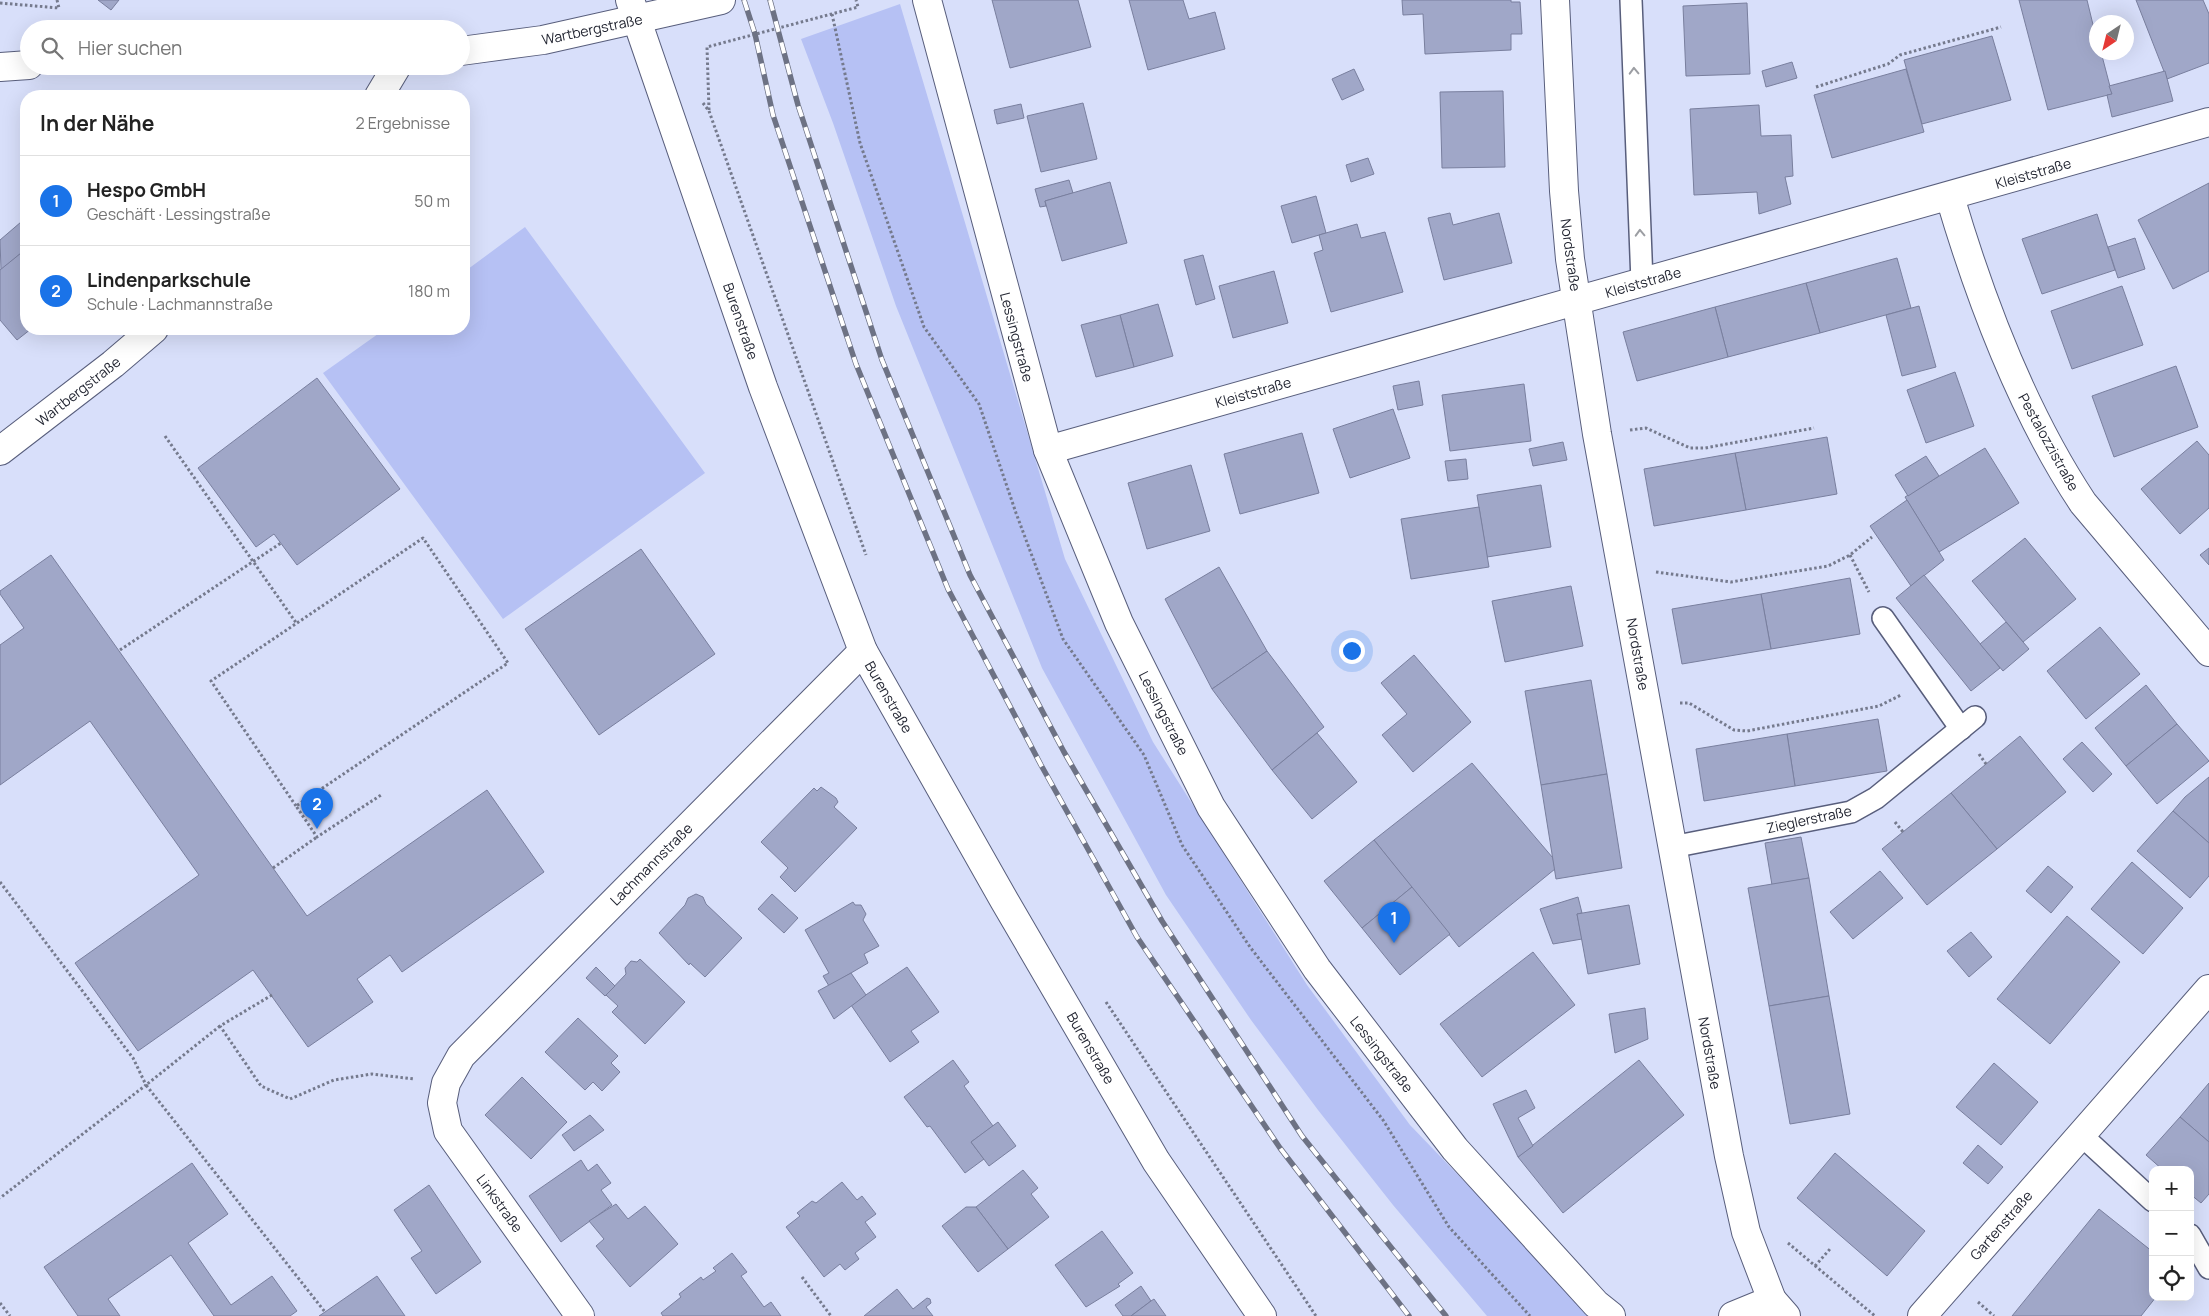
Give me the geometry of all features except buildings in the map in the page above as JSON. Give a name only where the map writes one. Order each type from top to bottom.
[{"type":"street","name":"Wartbergstraße","points":[[470,50],[543,40],[634,10],[721,0]]},
{"type":"street","name":"Lessingstraße","points":[[927,0],[1048,450],[1119,623],[1211,807],[1317,969],[1455,1149],[1596,1304],[1611,1316]]},
{"type":"street","name":"Nordstraße","points":[[1555,0],[1564,191],[1570,259],[1598,434],[1624,568],[1672,847],[1727,1146],[1746,1232],[1779,1308]]},
{"type":"street","name":"Burenstraße","points":[[634,10],[763,387],[863,651],[1004,900],[1156,1161],[1262,1316]]},
{"type":"street","points":[[0,67],[20,66]]},
{"type":"street","points":[[383,90],[392,75]]},
{"type":"street","name":"Kleiststraße","points":[[1048,450],[1950,197],[2209,122]]},
{"type":"street","name":"Pestalozzistraße","points":[[1950,197],[1968,257],[2023,396],[2065,476],[2083,503],[2209,652]]},
{"type":"street","name":"Wartbergstraße","points":[[0,451],[113,364],[147,335]]},
{"type":"street","name":"Lachmannstraße","points":[[446,1083],[461,1056],[863,651]]},
{"type":"street","name":"Gartenstraße","points":[[1922,1316],[2209,989]]},
{"type":"street","name":"Linkstraße","points":[[446,1083],[442,1103],[448,1131],[580,1316]]},
{"type":"street","points":[[1733,1316],[1779,1308]]},
{"type":"lane","points":[[1631,0],[1642,282]]},
{"type":"lane","points":[[1883,618],[1925,678]]},
{"type":"lane","name":"Zieglerstraße","points":[[1672,847],[1851,812],[1876,798],[1968,723],[1925,678]]},
{"type":"lane","points":[[2080,1134],[2149,1197]]},
{"type":"lane","points":[[2194,1242],[2209,1268]]},
{"type":"path","points":[[0,3],[59,8],[57,0]]},
{"type":"path","points":[[856,0],[858,7],[706,47],[709,110],[867,557]]},
{"type":"path","points":[[1816,87],[1888,64],[1900,55],[2001,27]]},
{"type":"path","points":[[697,95],[709,110]]},
{"type":"path","points":[[672,118],[709,110]]},
{"type":"path","points":[[1598,434],[1646,428],[1690,448],[1705,448],[1814,428]]},
{"type":"path","points":[[165,436],[297,624]]},
{"type":"path","points":[[1624,568],[1731,582],[1828,566],[1850,555],[1872,536]]},
{"type":"path","points":[[296,806],[508,664],[423,538],[211,681],[317,838]]},
{"type":"path","points":[[120,650],[281,543]]},
{"type":"path","points":[[1850,555],[1883,618]]},
{"type":"path","points":[[1647,705],[1689,702],[1734,730],[1748,732],[1879,706],[1905,693],[1925,678]]},
{"type":"path","points":[[273,868],[381,795]]},
{"type":"path","points":[[0,882],[133,1058],[146,1085],[325,1312]]},
{"type":"path","points":[[0,1198],[220,1026],[272,995]]},
{"type":"path","points":[[1102,995],[1315,1315]]},
{"type":"path","points":[[220,1026],[261,1086],[290,1099],[334,1080],[372,1074],[446,1083]]},
{"type":"path","points":[[1785,1241],[1876,1316]]},
{"type":"path","points":[[1815,1266],[1830,1248]]},
{"type":"path","points":[[802,1277],[831,1316]]},
{"type":"path","points":[[0,1304],[2,1309],[10,1316]]},
{"type":"shaded area","points":[[900,4],[1065,559],[1153,742],[1307,985],[1410,1125],[1590,1312],[1591,1316],[1487,1316],[1393,1205],[1318,1110],[1251,1020],[1166,895],[1042,668],[896,306],[833,123],[801,39]]},
{"type":"shaded area","points":[[525,227],[705,473],[503,619],[323,373],[377,335],[470,335],[470,268]]},
{"type":"railway","points":[[744,0],[755,34],[773,115],[856,364],[948,589],[1041,765],[1137,937],[1280,1148],[1409,1316]]},
{"type":"railway","points":[[770,0],[798,105],[882,360],[970,575],[1064,752],[1162,921],[1302,1136],[1446,1316]]},
{"type":"place","name":"Lindenparkschule","points":[[317,829]]},
{"type":"place","name":"Hespo GmbH","points":[[1394,943]]}]
